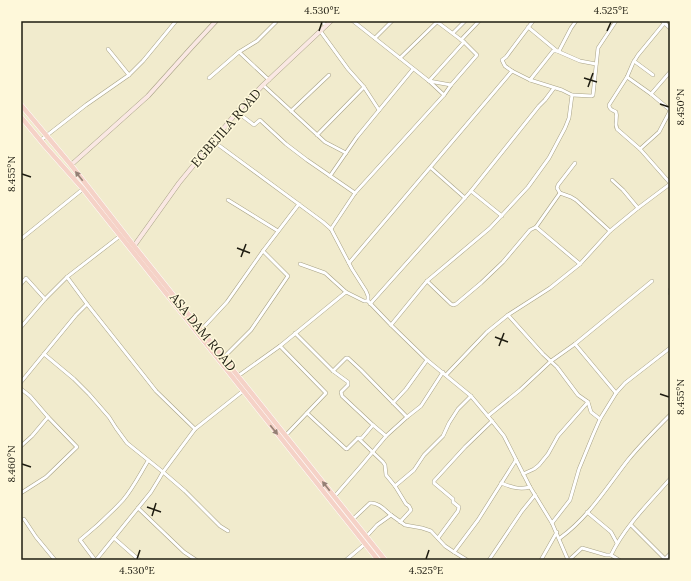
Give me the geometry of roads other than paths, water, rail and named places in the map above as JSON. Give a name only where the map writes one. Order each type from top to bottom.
[{"type":"main road","name":"ASA DAM ROAD","points":[[21,104],[385,560]]},
{"type":"main road","name":"ASA DAM ROAD","points":[[21,117],[83,189],[378,560]]},
{"type":"main road","points":[[262,414],[266,412]]},
{"type":"street","points":[[40,140],[86,104],[128,75],[143,61],[175,21]]},
{"type":"street","points":[[71,165],[148,96],[216,21]]},
{"type":"street","points":[[210,78],[239,52],[257,41],[276,21]]},
{"type":"street","points":[[322,21],[326,26]]},
{"type":"street","name":"EGBEJILA ROAD","points":[[134,246],[179,183],[237,112],[331,21]]},
{"type":"street","points":[[353,21],[429,81],[444,95]]},
{"type":"street","points":[[375,38],[392,21]]},
{"type":"street","points":[[441,25],[444,21]]},
{"type":"street","points":[[453,33],[465,21]]},
{"type":"street","points":[[429,81],[480,21]]},
{"type":"street","points":[[533,21],[506,57],[502,60],[505,66],[530,80],[572,95],[592,96],[598,48],[616,21]]},
{"type":"street","points":[[530,80],[553,51],[557,52],[561,48],[576,21]]},
{"type":"street","points":[[331,229],[355,193],[444,95],[477,55],[453,33],[437,22],[400,58]]},
{"type":"street","points":[[334,497],[372,451],[386,436],[421,406],[444,374],[487,332],[508,315],[550,288],[580,264],[610,231],[670,184],[640,149],[617,128],[615,124],[618,116],[616,112],[610,109],[609,105],[643,48],[664,22],[670,28]]},
{"type":"street","points":[[528,27],[557,52],[580,61],[596,64]]},
{"type":"street","points":[[321,32],[348,69],[364,87],[379,110]]},
{"type":"street","points":[[108,49],[128,75]]},
{"type":"street","points":[[239,52],[269,80]]},
{"type":"street","points":[[634,61],[653,75]]},
{"type":"street","points":[[330,176],[357,137],[413,69]]},
{"type":"street","points":[[349,263],[512,71]]},
{"type":"street","points":[[651,94],[670,72]]},
{"type":"street","points":[[291,111],[329,75]]},
{"type":"street","points":[[627,77],[670,110],[658,132],[640,149]]},
{"type":"street","points":[[429,81],[451,85]]},
{"type":"street","points":[[264,85],[325,142],[346,153]]},
{"type":"street","points":[[317,135],[364,87]]},
{"type":"street","points":[[369,302],[465,198],[554,88]]},
{"type":"street","points":[[391,325],[427,281],[485,232],[502,216],[528,187],[549,158],[567,123],[572,95]]},
{"type":"street","points":[[237,112],[254,125],[260,120],[286,144],[355,193]]},
{"type":"street","points":[[213,141],[331,229],[366,291],[369,302]]},
{"type":"street","points":[[575,163],[557,188],[560,193],[576,200],[610,231]]},
{"type":"street","points":[[431,168],[465,198]]},
{"type":"street","points":[[612,180],[623,190],[638,208]]},
{"type":"street","points":[[21,238],[83,189]]},
{"type":"street","points":[[471,191],[502,216]]},
{"type":"street","points":[[427,281],[450,304],[454,305],[481,284],[503,262],[530,230],[536,227],[560,193]]},
{"type":"street","points":[[228,200],[278,231]]},
{"type":"street","points":[[201,330],[227,302],[299,204]]},
{"type":"street","points":[[536,227],[580,264]]},
{"type":"street","points":[[21,327],[44,299],[67,278],[120,236]]},
{"type":"street","points":[[223,358],[251,330],[288,276],[263,251]]},
{"type":"street","points":[[300,264],[325,273],[346,292],[369,302],[427,360],[471,396],[504,436],[530,487],[557,532],[569,560],[582,548],[611,555],[619,560]]},
{"type":"street","points":[[21,284],[26,278],[44,299]]},
{"type":"street","points":[[67,278],[156,391],[195,429]]},
{"type":"street","points":[[488,416],[520,390],[551,361],[652,281]]},
{"type":"street","points":[[238,376],[280,346],[346,292]]},
{"type":"street","points":[[21,382],[76,315],[87,304]]},
{"type":"street","points":[[508,315],[557,367],[578,395],[588,402],[590,412],[600,420]]},
{"type":"street","points":[[295,333],[333,371],[348,383],[341,392],[342,396],[386,436]]},
{"type":"street","points":[[574,344],[616,393]]},
{"type":"street","points":[[280,346],[326,393],[286,435]]},
{"type":"street","points":[[552,523],[570,500],[579,469],[600,420],[616,393],[625,383],[670,348]]},
{"type":"street","points":[[44,354],[74,379],[89,394],[109,417],[127,443],[185,491],[228,532]]},
{"type":"street","points":[[333,371],[346,358],[348,358],[407,417]]},
{"type":"street","points":[[393,403],[406,389],[427,360]]},
{"type":"street","points":[[21,390],[30,396],[77,447],[46,477],[21,493]]},
{"type":"street","points":[[148,461],[123,500],[96,527],[80,540],[95,560],[151,492],[163,472],[195,429],[243,391]]},
{"type":"street","points":[[395,486],[414,470],[424,455],[443,436],[449,423],[458,410],[471,396]]},
{"type":"street","points":[[523,474],[539,465],[548,454],[558,436],[588,402]]},
{"type":"street","points":[[307,412],[346,449],[358,438],[362,438],[373,425]]},
{"type":"street","points":[[560,538],[566,534],[604,494],[629,460],[670,415]]},
{"type":"street","points":[[21,446],[32,436],[48,417]]},
{"type":"street","points":[[438,538],[458,511],[459,507],[453,502],[453,499],[434,483],[434,481],[465,447],[492,421]]},
{"type":"street","points":[[358,438],[385,465],[386,475],[411,510],[400,522]]},
{"type":"street","points":[[454,552],[478,520],[516,460]]},
{"type":"street","points":[[611,555],[617,543],[670,479]]},
{"type":"street","points":[[502,483],[519,489],[530,487]]},
{"type":"street","points":[[489,560],[522,511],[535,495]]},
{"type":"street","points":[[352,520],[370,503],[376,503],[407,526],[431,531],[454,552],[467,560]]},
{"type":"street","points":[[138,508],[184,552],[196,560]]},
{"type":"street","points":[[587,512],[611,532],[617,543]]},
{"type":"street","points":[[366,537],[381,521],[391,515]]},
{"type":"street","points":[[24,519],[55,560]]},
{"type":"street","points":[[631,525],[664,559],[670,554]]},
{"type":"street","points":[[541,560],[557,532]]},
{"type":"street","points":[[114,538],[139,560]]},
{"type":"street","points":[[346,560],[365,544]]},
{"type":"street","points":[[456,560],[460,556]]}]
